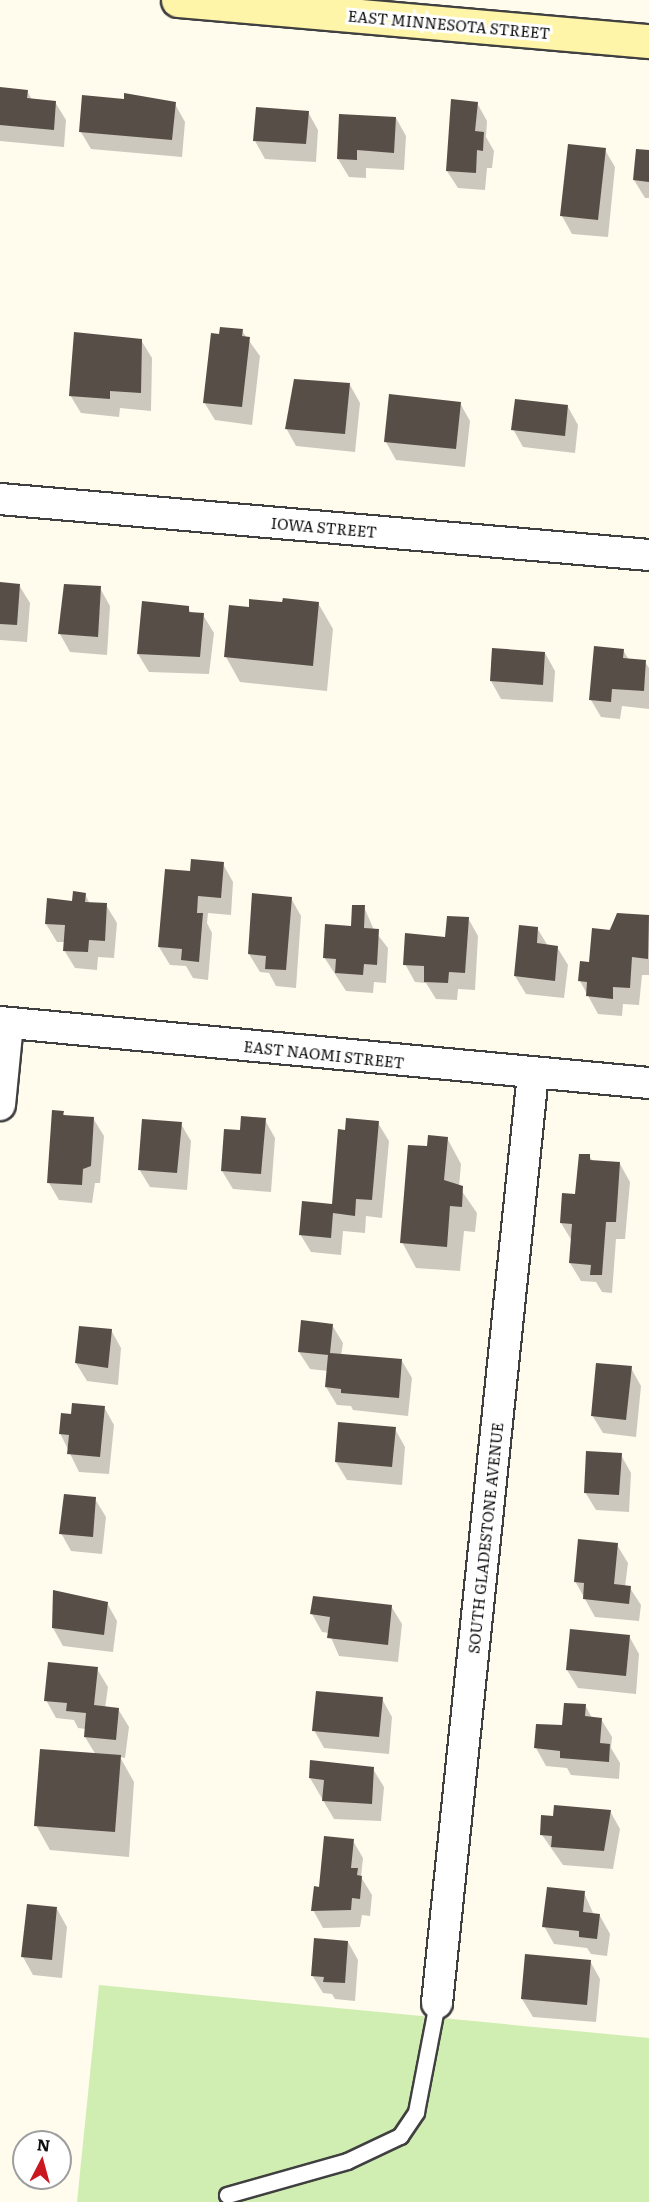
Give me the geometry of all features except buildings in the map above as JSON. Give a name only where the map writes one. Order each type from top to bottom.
[{"type":"street","name":"EAST MINNESOTA STREET","points":[[178,0],[649,41]]},
{"type":"street","name":"IOWA STREET","points":[[0,499],[649,555]]},
{"type":"street","name":"EAST NAOMI STREET","points":[[4,1023],[532,1074],[649,1083]]},
{"type":"street","points":[[0,1105],[4,1023]]},
{"type":"street","name":"SOUTH GLADESTONE AVENUE","points":[[437,2003],[532,1074]]},
{"type":"lane","points":[[227,2195],[347,2161],[400,2136],[416,2112],[437,2003]]},
{"type":"green space","points":[[99,1985],[649,2038],[649,2202],[77,2202]]}]
